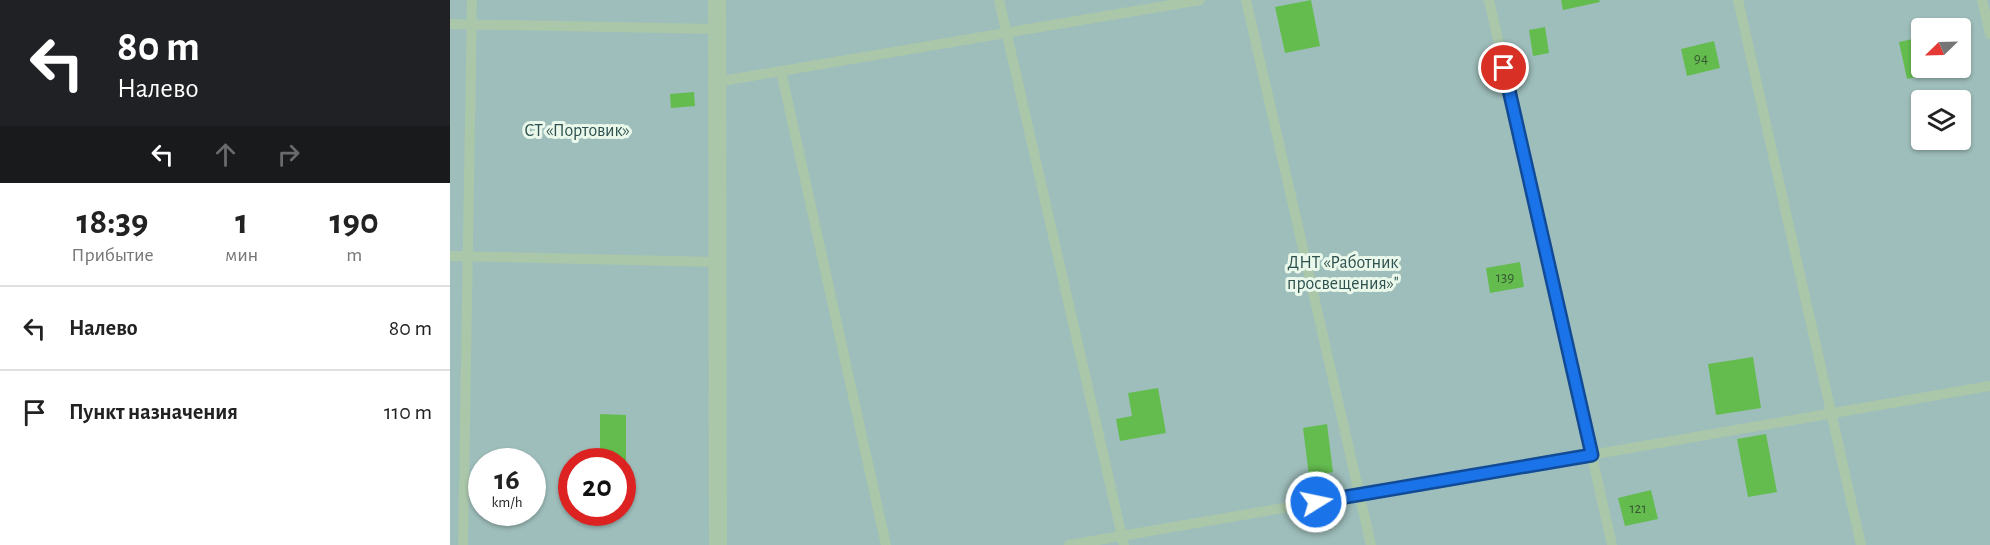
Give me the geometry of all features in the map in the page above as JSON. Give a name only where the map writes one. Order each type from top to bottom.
[{"type":"street","points":[[717,0],[718,545]]},
{"type":"lane","points":[[463,545],[472,0]]},
{"type":"lane","points":[[999,0],[1123,540]]},
{"type":"lane","points":[[716,82],[1200,0]]},
{"type":"lane","points":[[1246,0],[1371,545]]},
{"type":"lane","points":[[1489,0],[1612,545]]},
{"type":"lane","points":[[1738,0],[1861,545]]},
{"type":"lane","points":[[1982,0],[1990,34]]},
{"type":"lane","points":[[450,24],[716,30]]},
{"type":"lane","points":[[781,71],[886,545]]},
{"type":"lane","points":[[450,256],[717,262]]},
{"type":"lane","points":[[1069,545],[1123,540],[1359,495],[1990,386]]},
{"type":"green space","name":"ДНТ «Работник просвещения»\"","points":[[450,0],[1990,0],[1990,545],[450,545]]},
{"type":"building","points":[[1311,0],[1320,46],[1285,53],[1275,7]]},
{"type":"building","points":[[1561,0],[1599,0],[1600,2],[1563,10]]},
{"type":"building","points":[[1545,27],[1549,53],[1533,56],[1529,30]]},
{"type":"building","points":[[1911,39],[1912,78],[1907,79],[1899,42]]},
{"type":"building","points":[[1714,41],[1720,68],[1687,76],[1681,49]]},
{"type":"building","points":[[694,92],[695,106],[671,108],[670,94]]},
{"type":"building","points":[[1520,262],[1524,287],[1490,293],[1486,268]]},
{"type":"building","points":[[1753,357],[1761,408],[1716,415],[1708,364]]},
{"type":"building","points":[[1158,388],[1166,433],[1120,441],[1116,419],[1132,416],[1128,393]]},
{"type":"building","points":[[600,414],[626,415],[626,448],[600,448]]},
{"type":"building","points":[[1327,424],[1333,472],[1309,476],[1303,428]]},
{"type":"building","points":[[1766,434],[1777,492],[1748,497],[1737,439]]},
{"type":"building","points":[[1651,490],[1658,519],[1625,526],[1618,498]]},
{"type":"route","points":[[1316,502],[1592,455],[1504,68]]},
{"type":"park label","name":"СТ «Портовик»","points":[[577,130]]}]
